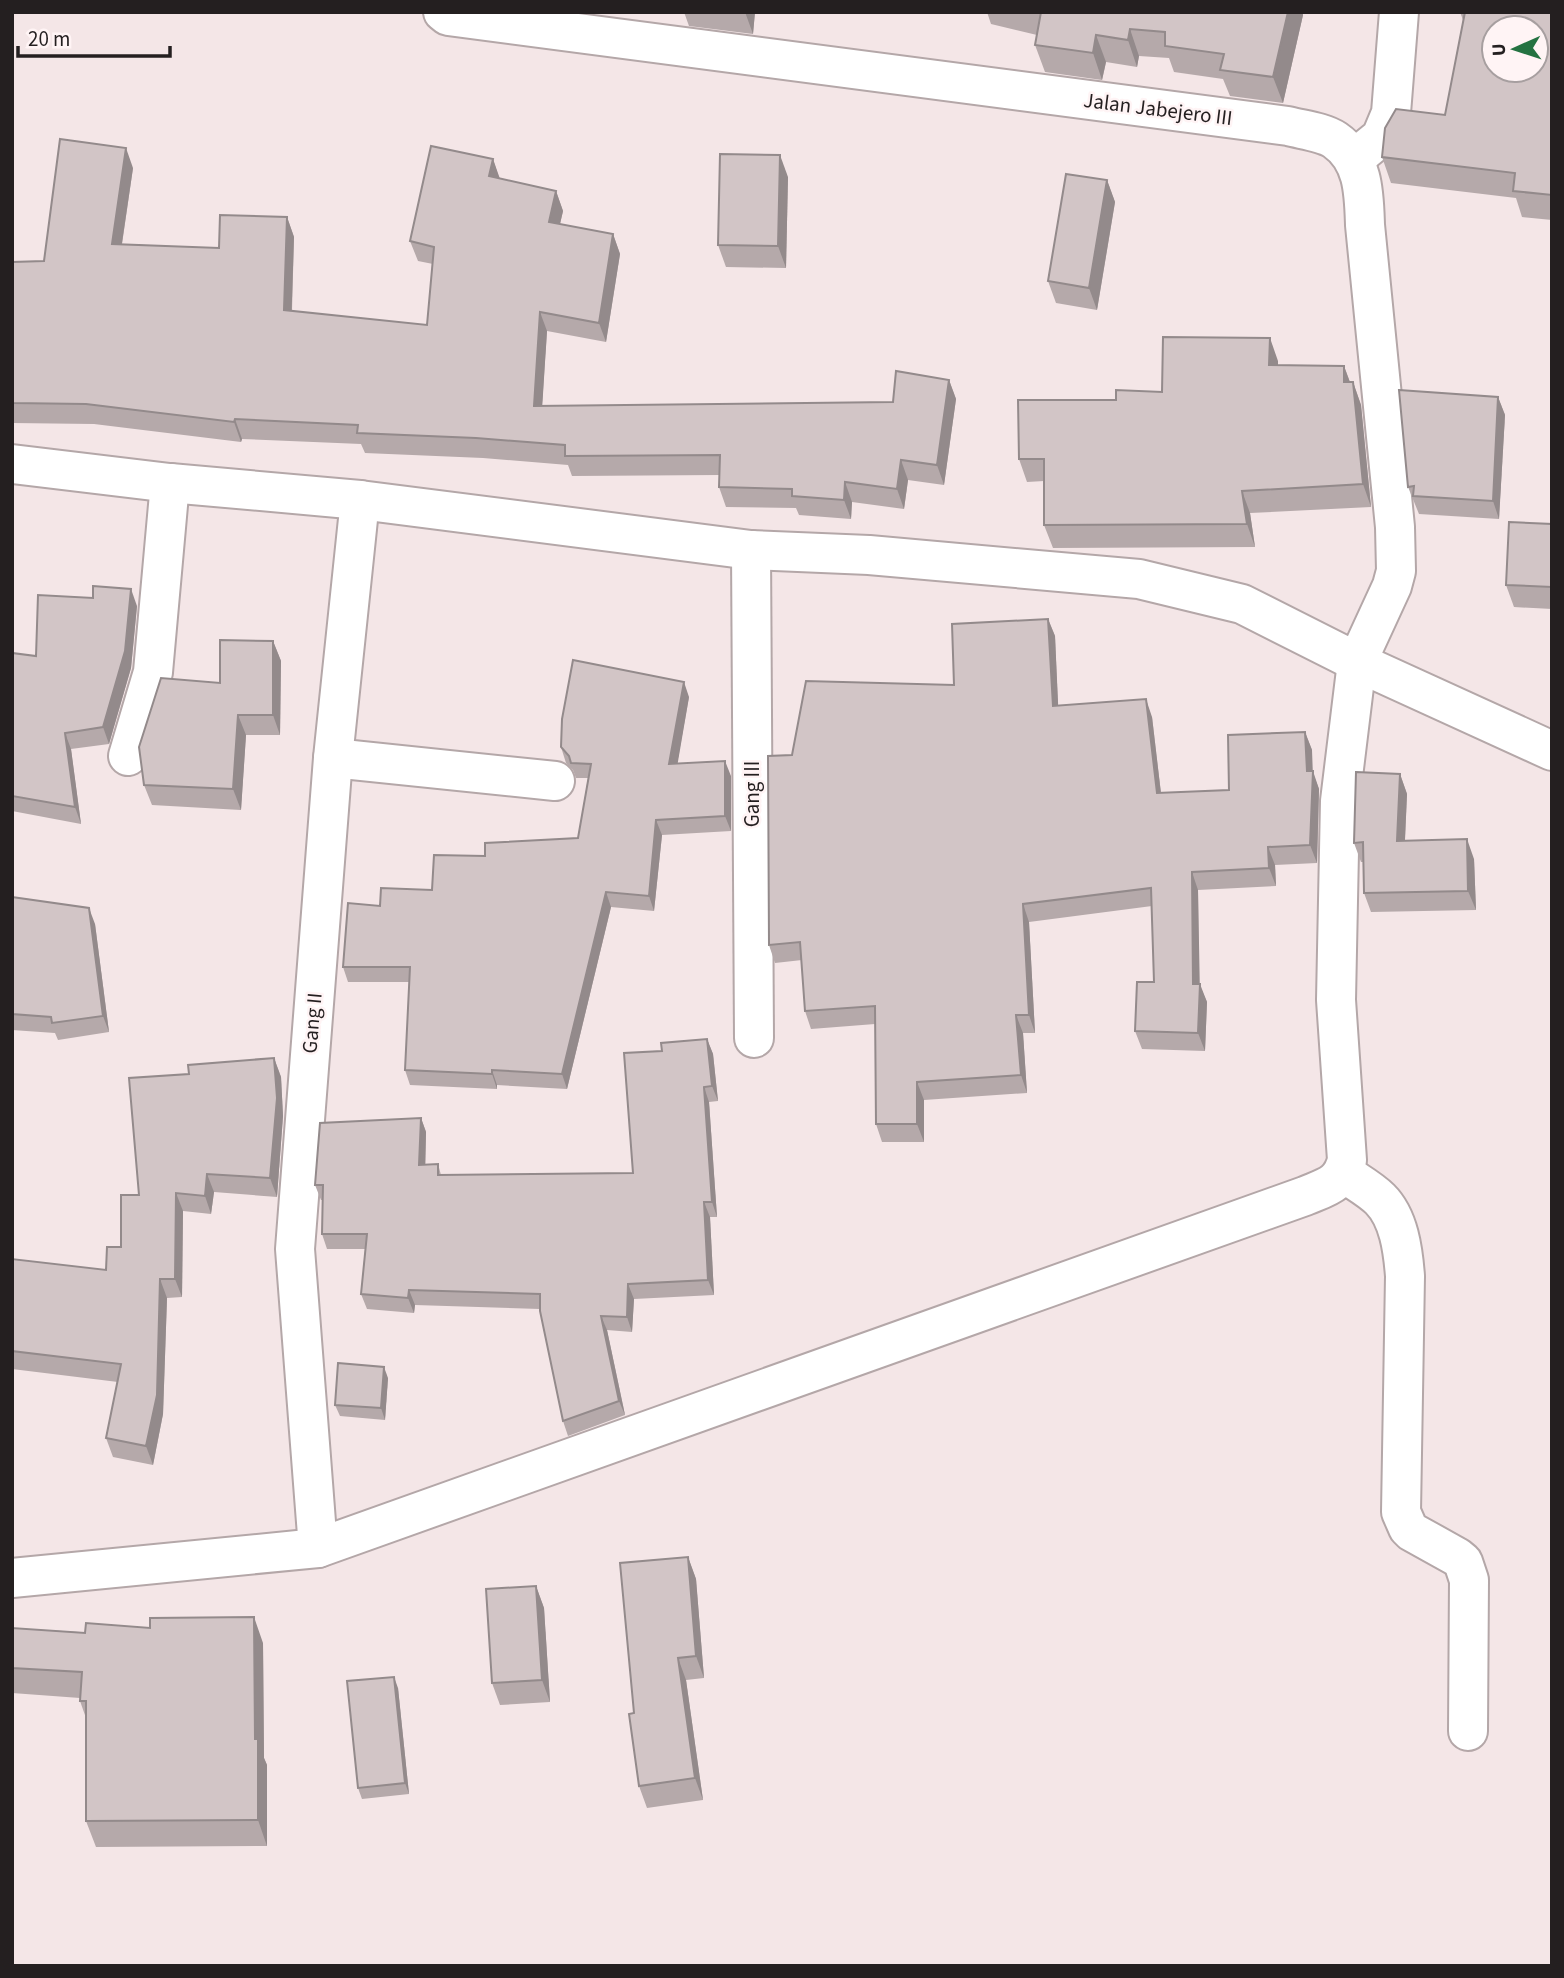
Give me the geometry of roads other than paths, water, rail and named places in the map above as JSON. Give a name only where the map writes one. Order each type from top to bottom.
[{"type":"street","name":"Jalan Jabejero III","points":[[443,12],[448,16],[1288,126],[1335,140],[1354,159]]},
{"type":"street","points":[[12,1578],[318,1548],[1305,1196],[1338,1181],[1344,1173],[1347,1160],[1336,1000],[1339,814],[1357,662],[1389,597],[1396,571],[1395,527],[1365,225],[1364,187],[1354,159],[1381,137],[1391,113],[1399,12]]},
{"type":"street","points":[[12,464],[170,483],[360,500],[751,550],[869,555],[1139,579],[1242,604],[1357,662],[1552,751]]},
{"type":"street","points":[[128,756],[153,672],[170,483]]},
{"type":"street","name":"Gang II","points":[[318,1548],[295,1249],[333,758],[360,500]]},
{"type":"street","name":"Gang III","points":[[751,550],[754,1038]]},
{"type":"street","points":[[333,758],[555,781]]},
{"type":"street","points":[[1344,1173],[1380,1199],[1392,1217],[1402,1251],[1405,1276],[1401,1512],[1412,1532],[1463,1562],[1469,1580],[1468,1731]]}]
